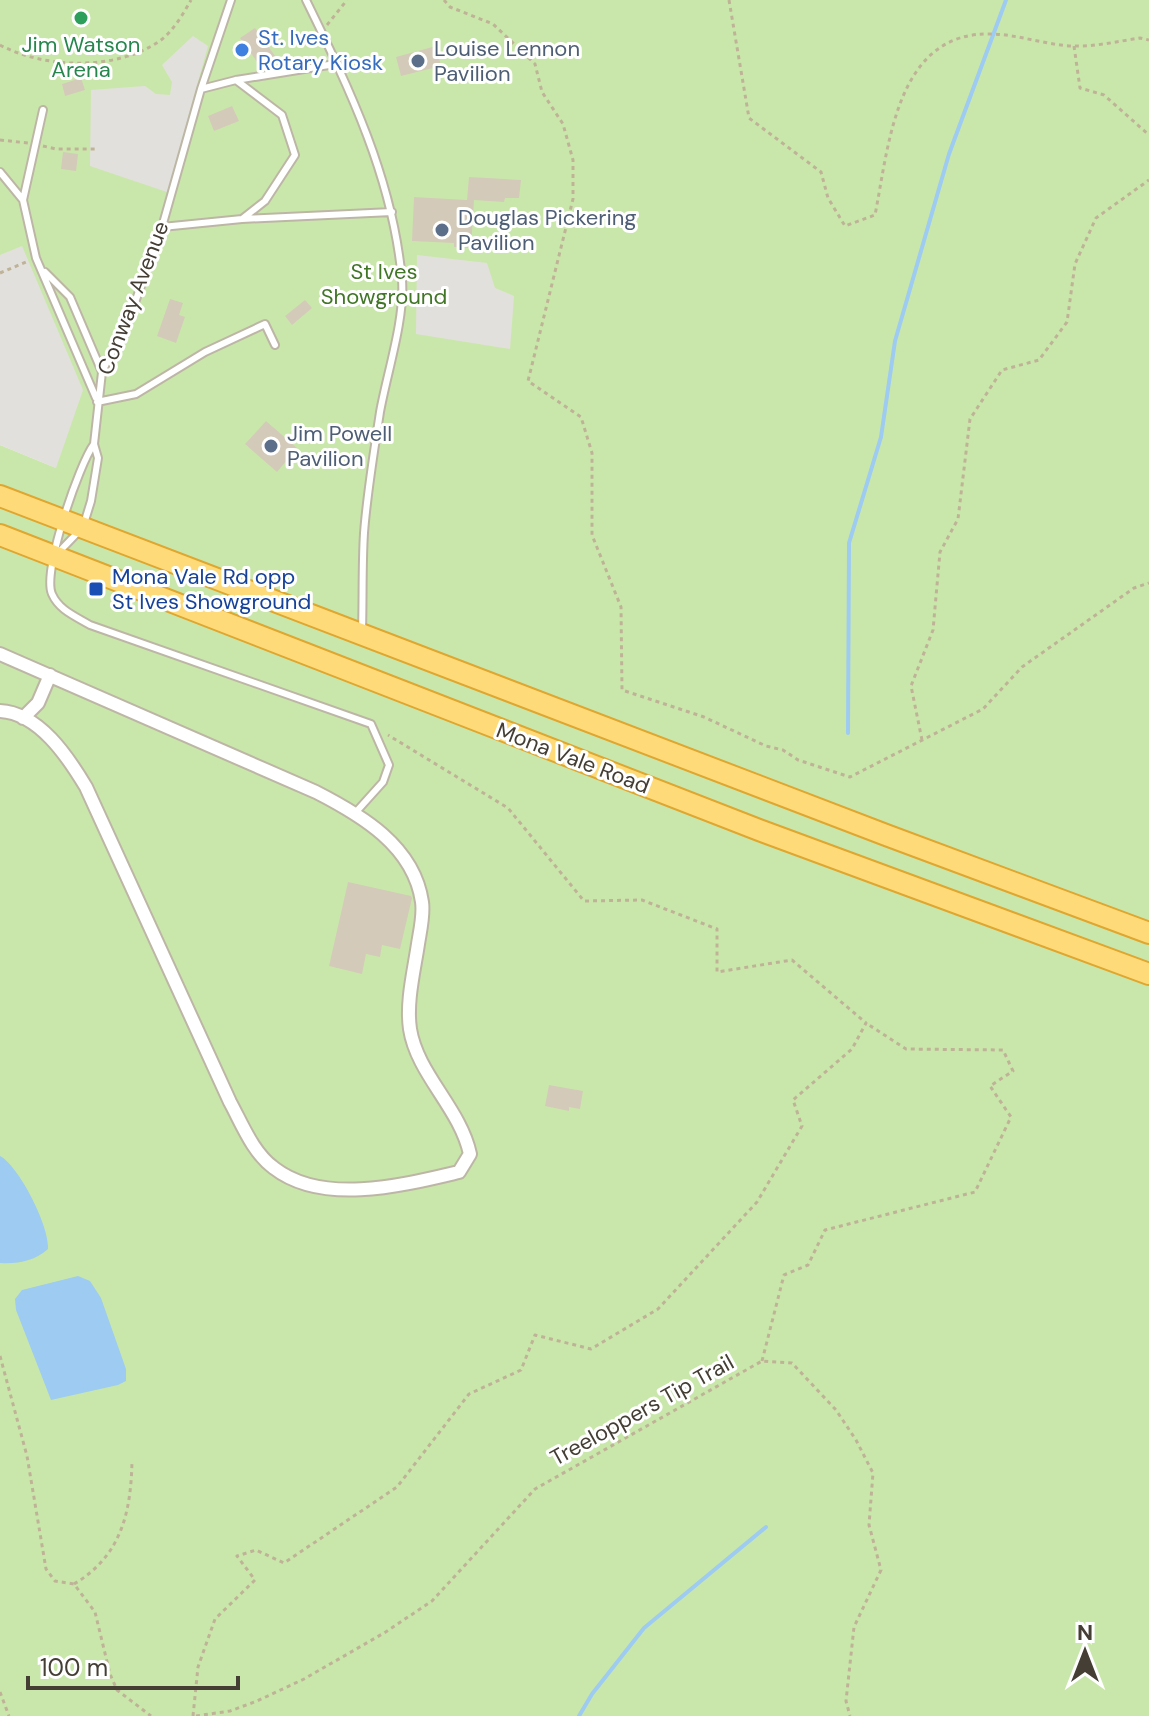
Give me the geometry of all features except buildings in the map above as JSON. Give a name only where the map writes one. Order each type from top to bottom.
[{"type":"highway","name":"Mona Vale Road","points":[[0,496],[1149,933]]},
{"type":"highway","name":"Mona Vale Road","points":[[0,535],[759,830],[1149,974]]},
{"type":"street","points":[[0,654],[316,792],[356,812],[374,825],[395,848],[416,883],[422,903],[411,991],[410,1029],[421,1061],[466,1134],[470,1154],[459,1172],[409,1184],[359,1189],[312,1187],[273,1168],[250,1140],[86,787],[68,756],[23,718],[0,711]]},
{"type":"street","points":[[23,718],[38,703],[50,675]]},
{"type":"lane","name":"Conway Avenue","points":[[97,402],[102,372],[133,308],[162,227],[201,89],[231,0]]},
{"type":"lane","points":[[306,0],[370,139],[392,212],[402,280],[402,300],[381,410],[364,532],[362,635]]},
{"type":"lane","points":[[201,89],[236,80],[335,64]]},
{"type":"lane","points":[[236,80],[282,115],[295,155],[265,201],[242,219]]},
{"type":"lane","points":[[23,200],[43,110]]},
{"type":"lane","name":"Conway Avenue","points":[[0,172],[23,200],[36,258],[97,402]]},
{"type":"lane","points":[[162,227],[242,219],[392,212]]},
{"type":"lane","points":[[42,269],[70,297],[102,372]]},
{"type":"lane","points":[[55,556],[83,527],[91,501],[98,458],[94,444],[97,402],[136,394],[205,352],[265,324],[275,345]]},
{"type":"lane","points":[[94,444],[85,456],[63,519],[49,578],[50,592],[61,608],[90,625],[371,724],[389,765],[383,782],[356,812]]},
{"type":"path","points":[[0,45],[39,59],[100,63],[161,40],[177,23],[191,0]]},
{"type":"path","points":[[322,33],[347,0]]},
{"type":"path","points":[[444,0],[450,7],[493,24],[535,64],[542,92],[563,124],[573,160],[573,199],[528,381],[581,417],[592,453],[592,535],[621,607],[622,690],[704,717],[766,746],[783,750],[798,760],[850,777],[983,709],[1022,667],[1134,588],[1149,583]]},
{"type":"path","points":[[729,0],[749,118],[821,172],[828,198],[845,226],[875,215],[891,126],[909,82],[936,50],[953,38],[992,34],[1074,46],[1140,38],[1149,40]]},
{"type":"path","points":[[1074,46],[1080,88],[1104,95],[1149,135]]},
{"type":"path","points":[[0,140],[56,149],[96,149]]},
{"type":"path","points":[[922,740],[911,686],[933,630],[940,552],[958,519],[970,419],[1002,370],[1039,360],[1067,322],[1075,264],[1096,218],[1149,180]]},
{"type":"path","points":[[0,273],[36,258]]},
{"type":"path","points":[[371,724],[508,808],[584,901],[642,900],[717,929],[717,972],[792,960],[866,1023],[906,1049],[1003,1050],[1013,1071],[990,1086],[1011,1117],[975,1192],[825,1230],[808,1265],[784,1275],[762,1361]]},
{"type":"path","points":[[195,1716],[198,1667],[215,1619],[255,1580],[237,1556],[256,1550],[284,1563],[397,1487],[469,1394],[521,1370],[535,1335],[591,1349],[658,1309],[757,1202],[802,1126],[793,1100],[852,1049],[866,1023]]},
{"type":"path","points":[[0,1356],[27,1456],[46,1569],[55,1581],[74,1584],[95,1572],[113,1549],[125,1518],[132,1461]]},
{"type":"path","name":"Treeloppers Tip Trail","points":[[195,1716],[230,1711],[257,1701],[304,1679],[384,1633],[432,1601],[535,1489],[762,1361],[792,1363],[836,1410],[873,1473],[869,1525],[881,1570],[854,1627],[846,1701],[850,1716]]},
{"type":"path","points":[[74,1584],[95,1612],[117,1690],[151,1716]]},
{"type":"path","points":[[0,1692],[9,1716]]},
{"type":"green space","name":"St Ives Showground","points":[[0,0],[1149,0],[1149,1716],[0,1716],[0,445],[56,468],[0,439]]},
{"type":"shaded area","points":[[193,36],[208,46],[167,192],[90,166],[91,90],[145,86],[156,94],[170,95],[172,82],[162,65]]},
{"type":"shaded area","points":[[22,246],[83,390],[56,468],[0,445],[0,255]]},
{"type":"shaded area","points":[[417,255],[487,263],[495,288],[514,296],[510,349],[416,334]]},
{"type":"water","points":[[0,1156],[24,1184],[39,1213],[47,1239],[48,1249],[26,1261],[0,1263]]},
{"type":"water","points":[[78,1276],[90,1281],[101,1298],[126,1369],[126,1381],[51,1400],[16,1310],[15,1299],[22,1290]]},
{"type":"waterway","points":[[848,733],[849,543],[881,437],[895,341],[949,154],[1006,0]]},
{"type":"waterway","points":[[579,1716],[592,1694],[644,1628],[766,1527]]},
{"type":"place","name":"Jim Watson Arena","points":[[81,18]]},
{"type":"place","name":"St. Ives Rotary Kiosk","points":[[242,50]]},
{"type":"place","name":"Louise Lennon Pavilion","points":[[418,61]]},
{"type":"place","name":"Douglas Pickering Pavilion","points":[[442,230]]},
{"type":"place","name":"Jim Powell Pavilion","points":[[271,446]]},
{"type":"place","name":"Mona Vale Rd opp St Ives Showground","points":[[96,589]]}]
